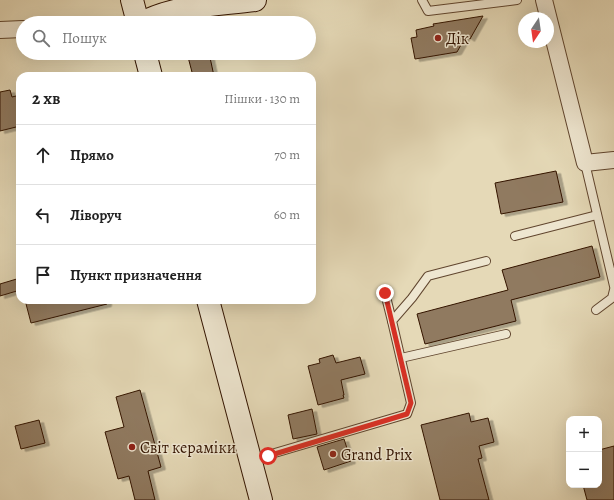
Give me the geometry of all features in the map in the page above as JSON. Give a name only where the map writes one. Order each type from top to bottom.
[{"type":"main road","points":[[132,0],[136,16]]},
{"type":"main road","points":[[157,16],[176,11],[255,0]]},
{"type":"main road","points":[[147,60],[150,72]]},
{"type":"main road","points":[[209,304],[261,500]]},
{"type":"street","points":[[544,0],[585,163],[614,160]]},
{"type":"street","points":[[0,30],[16,29]]},
{"type":"lane","points":[[422,0],[428,10],[517,0]]},
{"type":"lane","points":[[585,163],[614,286]]},
{"type":"lane","points":[[515,236],[597,215]]},
{"type":"lane","points":[[392,321],[412,298],[428,276],[486,261]]},
{"type":"lane","points":[[596,310],[612,298],[614,290]]},
{"type":"lane","points":[[250,460],[407,414],[411,403],[385,293]]},
{"type":"lane","points":[[401,358],[506,334]]},
{"type":"building","name":"Дік","points":[[483,16],[470,39],[466,36],[457,52],[415,59],[411,38],[417,37],[416,30],[434,26],[433,24]]},
{"type":"building","points":[[189,60],[211,60],[213,72],[192,72]]},
{"type":"building","points":[[10,90],[12,97],[16,96],[16,127],[0,131],[0,92]]},
{"type":"building","points":[[556,171],[563,202],[501,214],[495,183]]},
{"type":"building","points":[[592,246],[600,277],[511,300],[516,321],[425,344],[417,314],[508,290],[502,270]]},
{"type":"building","points":[[16,279],[16,291],[0,296],[0,284]]},
{"type":"building","points":[[26,304],[107,304],[31,323]]},
{"type":"building","points":[[333,355],[336,363],[360,357],[365,374],[341,380],[344,398],[318,405],[308,366],[320,363],[319,359]]},
{"type":"building","name":"Світ кераміки","points":[[140,390],[161,467],[148,471],[155,500],[135,500],[129,476],[118,479],[105,432],[124,427],[116,397]]},
{"type":"building","points":[[312,409],[317,434],[293,439],[288,415]]},
{"type":"building","points":[[469,413],[471,422],[488,418],[494,442],[479,446],[482,458],[478,459],[489,500],[440,500],[421,425]]},
{"type":"building","points":[[39,420],[45,443],[21,449],[15,426]]},
{"type":"building","points":[[344,439],[351,461],[324,470],[317,447]]},
{"type":"building","points":[[614,446],[614,500],[587,500],[584,488],[602,488],[602,449]]},
{"type":"place","name":"Дік","points":[[438,38]]},
{"type":"place","name":"Світ кераміки","points":[[132,447]]},
{"type":"place","name":"Grand Prix","points":[[333,454]]},
{"type":"route","points":[[268,456],[407,414],[411,403],[385,293]]}]
